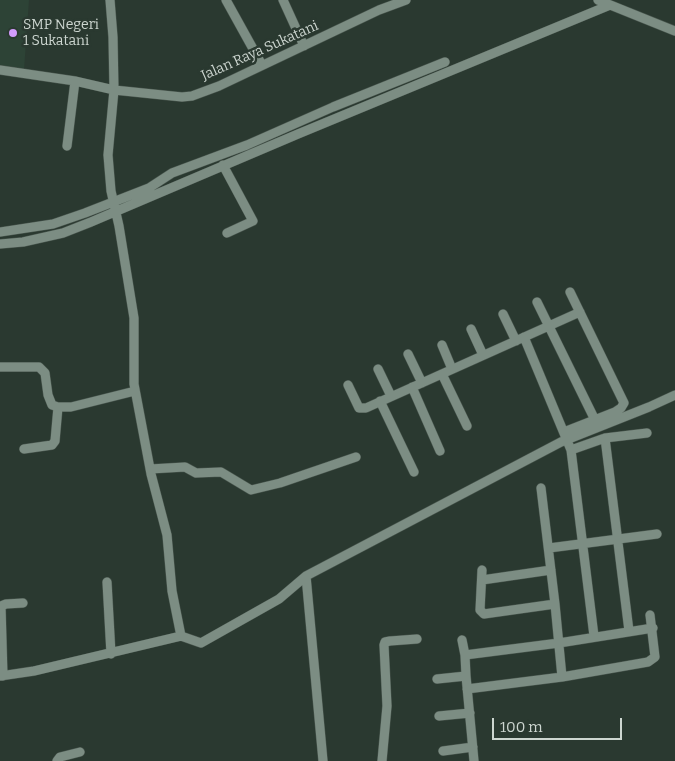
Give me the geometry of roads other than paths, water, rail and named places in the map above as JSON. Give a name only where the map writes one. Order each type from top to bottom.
[{"type":"street","points":[[110,0],[114,90],[108,155],[109,175],[112,201],[134,318],[133,376],[135,391],[161,519],[167,535],[172,591],[181,636]]},
{"type":"street","points":[[226,0],[262,65]]},
{"type":"street","points":[[283,0],[304,46]]},
{"type":"street","name":"Jalan Raya Sukatani","points":[[0,70],[75,81],[114,90],[192,96],[219,86],[406,0]]},
{"type":"street","points":[[598,0],[675,31]]},
{"type":"street","points":[[0,244],[23,242],[63,233],[116,215],[223,165],[610,5]]},
{"type":"street","points":[[0,232],[60,222],[149,188],[172,173],[247,145],[445,62]]},
{"type":"street","points":[[67,146],[75,81]]},
{"type":"street","points":[[273,133],[276,143]]},
{"type":"street","points":[[223,165],[253,221],[228,233]]},
{"type":"street","points":[[38,227],[41,238]]},
{"type":"street","points":[[23,603],[6,604],[0,608],[2,676],[111,654],[181,636],[201,643],[278,600],[306,576],[595,420],[615,412],[624,403],[570,292]]},
{"type":"street","points":[[537,302],[595,420]]},
{"type":"street","points":[[348,385],[360,408],[366,408],[580,312]]},
{"type":"street","points":[[503,314],[520,339],[571,450],[594,636]]},
{"type":"street","points":[[471,329],[484,355]]},
{"type":"street","points":[[442,345],[452,369]]},
{"type":"street","points":[[408,354],[422,383]]},
{"type":"street","points":[[0,367],[39,367],[45,373],[50,400],[58,408],[71,407],[135,391]]},
{"type":"street","points":[[378,369],[390,396]]},
{"type":"street","points":[[442,374],[467,426]]},
{"type":"street","points":[[412,387],[440,451]]},
{"type":"street","points":[[565,436],[649,407],[675,394]]},
{"type":"street","points":[[380,401],[414,472]]},
{"type":"street","points":[[24,449],[52,445],[55,442],[58,408]]},
{"type":"street","points":[[571,450],[606,438],[646,433]]},
{"type":"street","points":[[606,438],[629,631]]},
{"type":"street","points":[[150,469],[185,467],[196,473],[221,472],[251,490],[280,483],[356,456]]},
{"type":"street","points":[[541,488],[552,570],[562,677]]},
{"type":"street","points":[[549,548],[656,534]]},
{"type":"street","points":[[482,570],[480,610],[484,614],[555,604]]},
{"type":"street","points":[[482,580],[552,570]]},
{"type":"street","points":[[306,576],[323,761]]},
{"type":"street","points":[[108,582],[111,654]]},
{"type":"street","points":[[467,689],[562,677],[648,662],[655,657],[653,628],[650,616]]},
{"type":"street","points":[[465,655],[653,628]]},
{"type":"street","points":[[382,761],[387,706],[384,645],[385,642],[390,641],[417,639]]},
{"type":"street","points":[[462,640],[465,655],[474,761]]},
{"type":"street","points":[[437,679],[466,676]]},
{"type":"street","points":[[439,716],[470,713]]},
{"type":"street","points":[[442,751],[473,747]]},
{"type":"street","points":[[57,761],[60,757],[80,752]]},
{"type":"place","name":"SMP Negeri 1 Sukatani","points":[[13,33]]}]
